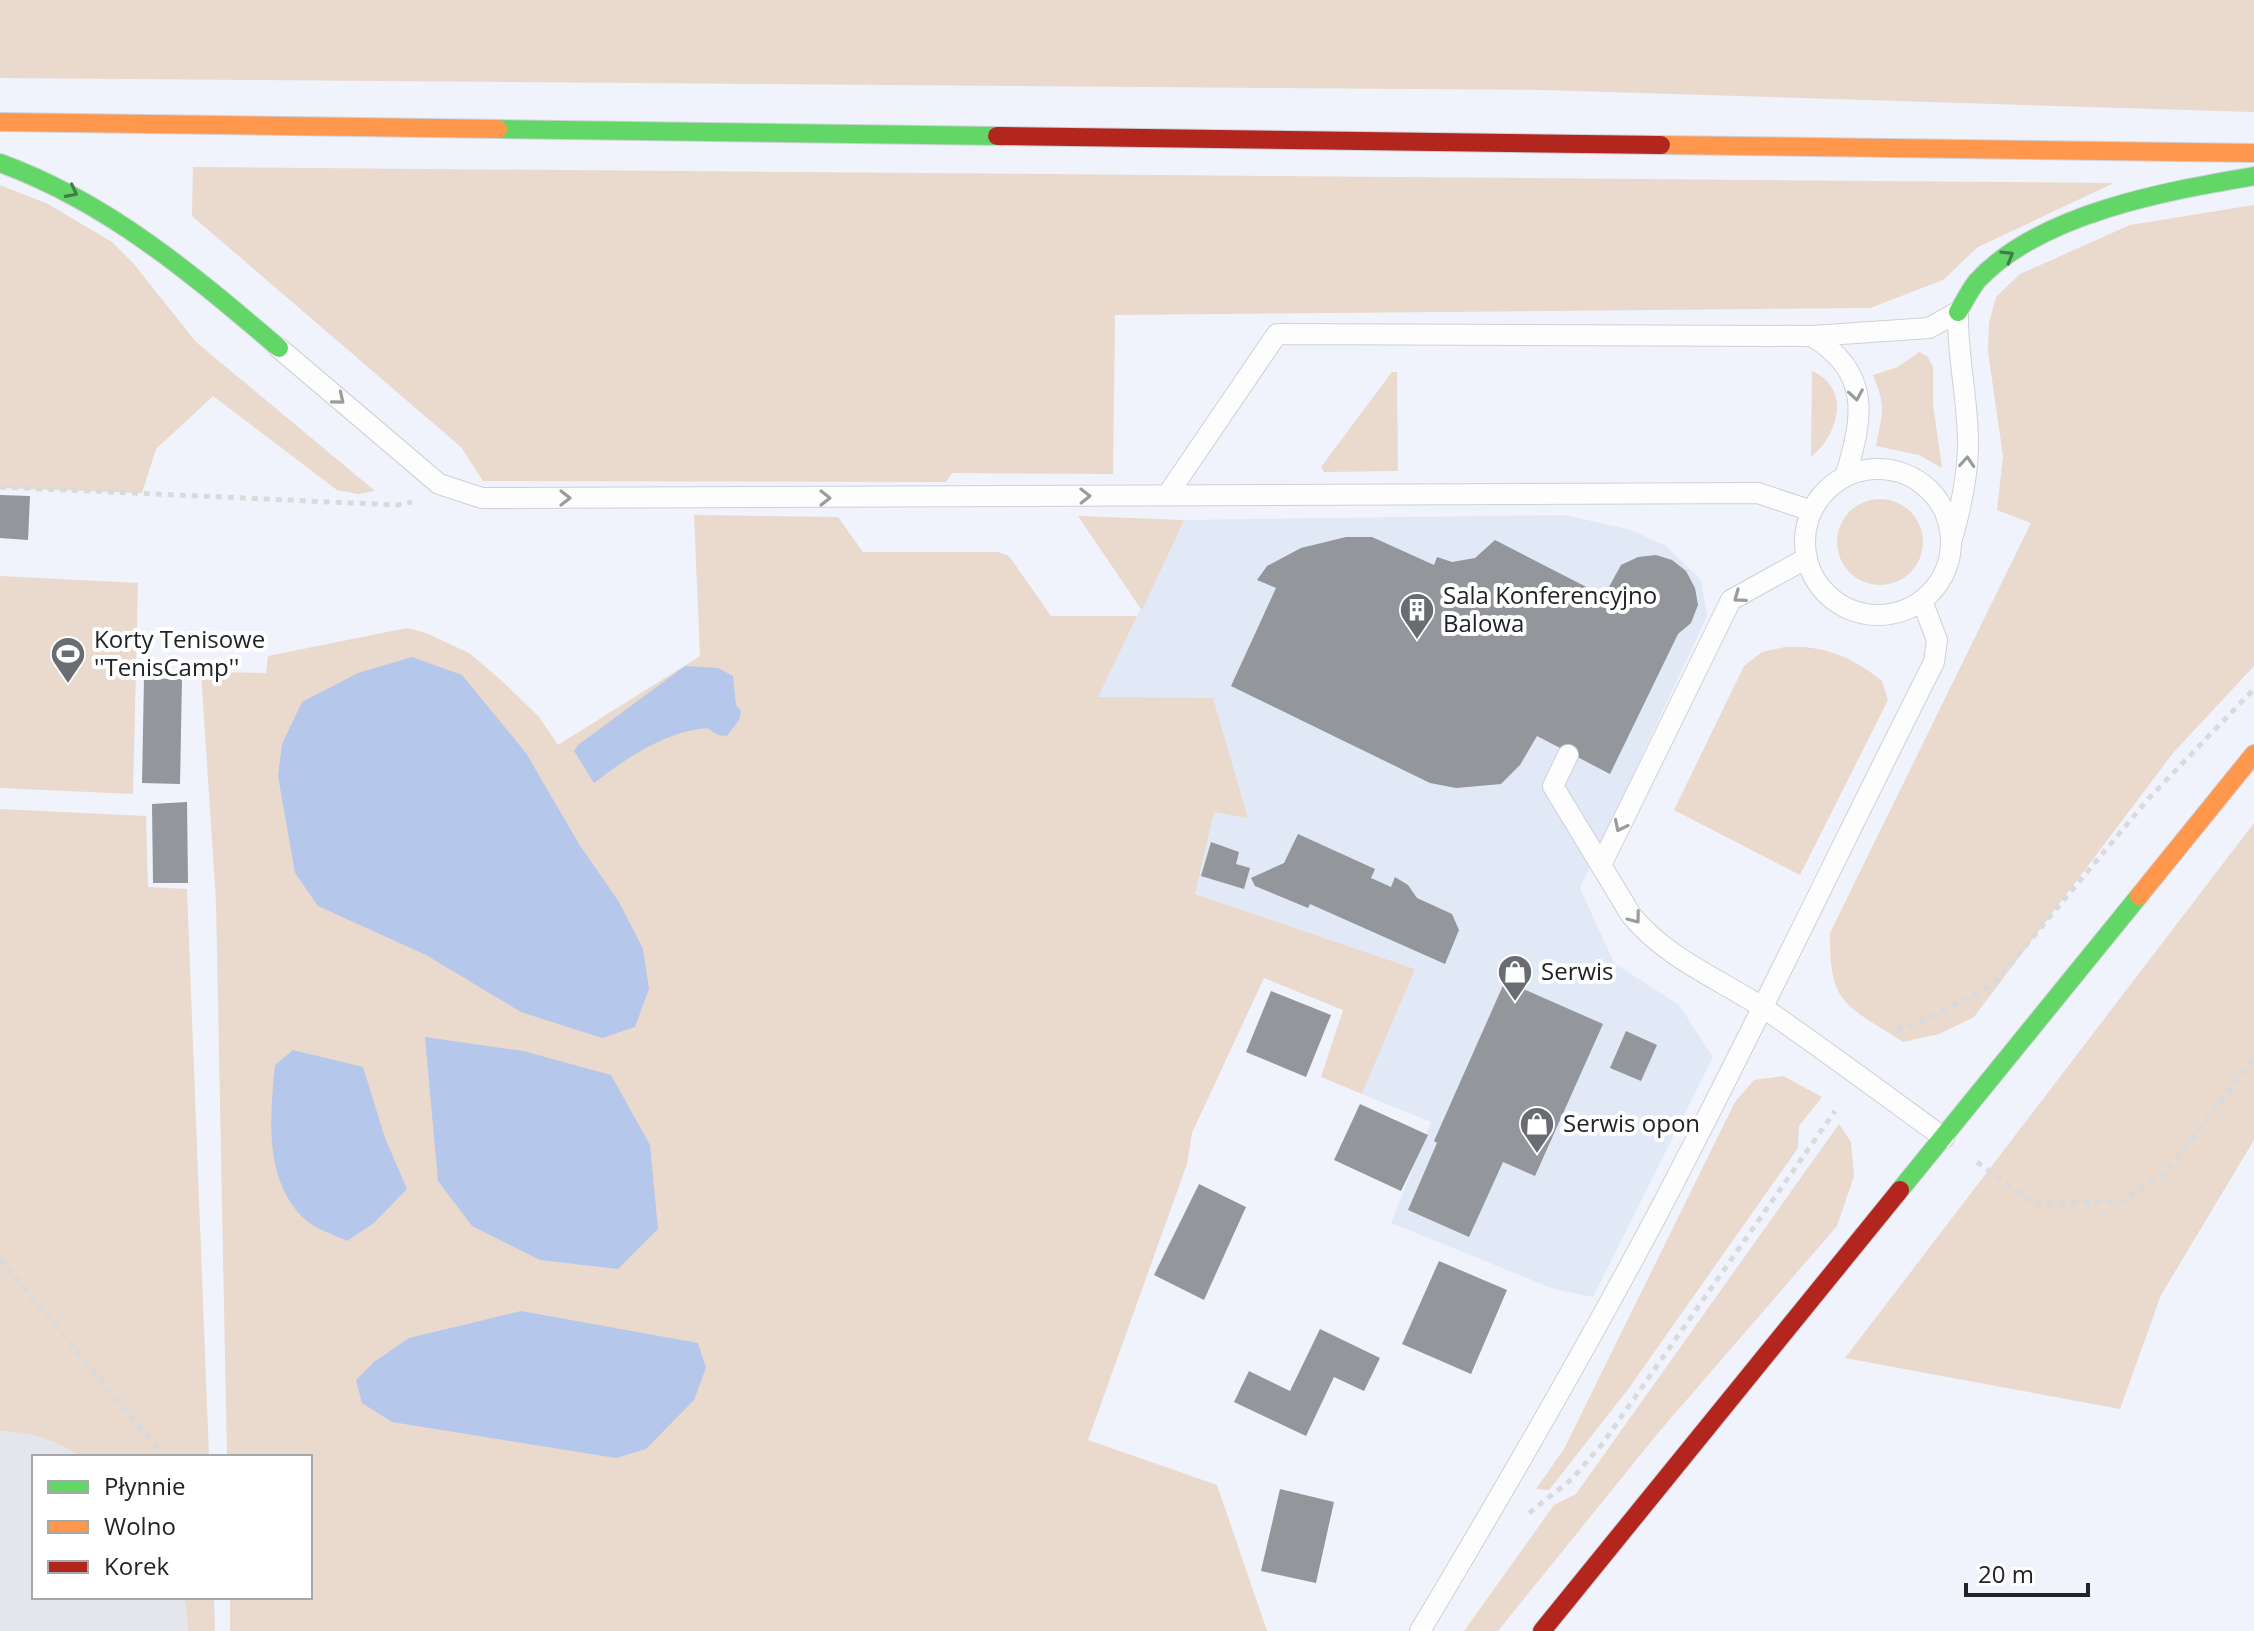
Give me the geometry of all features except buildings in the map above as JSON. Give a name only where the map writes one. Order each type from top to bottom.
[{"type":"main road","points":[[0,122],[2254,153]]},
{"type":"main road","points":[[0,163],[75,192],[150,240],[279,348]]},
{"type":"main road","points":[[1958,312],[1965,292],[1988,268],[2058,229],[2148,197],[2254,176]]},
{"type":"main road","points":[[1542,1631],[2254,754]]},
{"type":"lane","points":[[1168,494],[1277,334],[1812,336],[1929,328],[1958,312]]},
{"type":"lane","points":[[1952,539],[1946,515],[1934,494],[1915,478],[1893,470],[1868,469],[1845,477],[1826,491],[1812,511],[1805,534],[1807,558],[1816,580],[1832,599],[1853,611],[1888,613],[1922,601],[1944,573],[1964,495],[1968,445],[1957,349],[1958,312]]},
{"type":"lane","points":[[1812,336],[1834,350],[1850,367],[1855,385],[1858,422],[1845,477]]},
{"type":"lane","points":[[279,348],[439,484],[482,498],[1758,493],[1812,511]]},
{"type":"lane","points":[[1601,865],[1731,600],[1807,558]]},
{"type":"lane","points":[[1420,1631],[1571,1373],[1762,1007],[1934,662],[1937,640],[1922,601]]},
{"type":"lane","points":[[1568,755],[1553,786],[1631,915],[1661,948],[1762,1007],[1944,1138]]},
{"type":"path","points":[[0,487],[397,505],[423,498],[439,484]]},
{"type":"path","points":[[1897,1029],[1916,1024],[1992,986],[2149,798],[2254,689]]},
{"type":"path","points":[[1944,1138],[2034,1204],[2122,1201],[2165,1173],[2254,1059]]},
{"type":"path","points":[[1523,1517],[1572,1479],[1603,1443],[1835,1111]]},
{"type":"path","points":[[0,1259],[163,1455]]},
{"type":"shaded area","points":[[0,0],[2254,0],[2254,112],[1543,90],[0,78]]},
{"type":"shaded area","points":[[193,167],[2114,183],[1978,247],[1943,280],[1870,308],[1115,315],[1113,474],[952,473],[946,482],[483,481],[461,447],[192,216]]},
{"type":"shaded area","points":[[0,185],[48,204],[112,242],[133,263],[196,342],[375,491],[358,494],[337,490],[213,396],[156,449],[142,493],[0,488]]},
{"type":"shaded area","points":[[2254,205],[2254,666],[2173,753],[1974,1017],[1939,1034],[1903,1042],[1845,1001],[1833,976],[1830,933],[2031,523],[1997,510],[2003,456],[1988,352],[1989,323],[1996,297],[2020,274],[2130,225]]},
{"type":"shaded area","points":[[1919,352],[1927,356],[1933,367],[1933,404],[1942,468],[1919,455],[1876,446],[1882,411],[1873,375],[1898,367]]},
{"type":"shaded area","points":[[1812,371],[1833,389],[1837,412],[1828,437],[1811,457]]},
{"type":"shaded area","points":[[1392,372],[1397,372],[1398,471],[1324,472],[1321,467]]},
{"type":"shaded area","points":[[1880,499],[1904,506],[1916,518],[1923,542],[1916,566],[1904,578],[1880,585],[1856,578],[1844,566],[1837,542],[1844,518],[1856,506]]},
{"type":"shaded area","points":[[694,515],[838,517],[863,552],[998,552],[1009,556],[1051,616],[1137,616],[1098,697],[1213,698],[1248,818],[1214,812],[1195,894],[1415,969],[1362,1094],[1321,1077],[1343,1010],[1264,978],[1192,1133],[1187,1164],[1088,1440],[1217,1485],[1267,1631],[230,1631],[230,1599],[312,1599],[312,1455],[227,1455],[216,902],[201,672],[266,673],[268,656],[407,628],[426,633],[469,653],[539,717],[558,745],[700,656]]},
{"type":"shaded area","points":[[1565,515],[1631,530],[1666,546],[1701,580],[1707,616],[1580,888],[1614,963],[1679,1005],[1713,1057],[1593,1297],[1554,1289],[1391,1223],[1431,1122],[1362,1094],[1415,969],[1195,894],[1214,811],[1247,817],[1097,698],[1184,520]]},
{"type":"shaded area","points":[[1078,516],[1184,520],[1142,610],[1141,609]]},
{"type":"shaded area","name":"Korty Tenisowe ''TenisCamp''","points":[[0,576],[138,583],[133,794],[0,788]]},
{"type":"shaded area","points":[[1785,647],[1825,651],[1860,665],[1882,681],[1888,700],[1800,875],[1674,810],[1744,666],[1762,652]]},
{"type":"shaded area","points":[[0,809],[146,816],[148,887],[187,889],[209,1455],[32,1455],[32,1599],[214,1599],[215,1631],[0,1631]]},
{"type":"shaded area","points":[[2254,823],[2254,1140],[2161,1295],[2120,1409],[1845,1358]]},
{"type":"shaded area","points":[[1783,1076],[1822,1097],[1799,1126],[1798,1148],[1629,1388],[1549,1490],[1536,1489],[1564,1449],[1735,1102],[1754,1080]]},
{"type":"shaded area","points":[[1839,1124],[1851,1142],[1854,1176],[1837,1226],[1658,1433],[1498,1631],[1464,1631],[1554,1505],[1576,1494]]},
{"type":"water","points":[[412,657],[462,675],[526,753],[579,844],[619,902],[643,949],[649,989],[635,1027],[602,1038],[521,1012],[426,955],[318,906],[295,873],[278,776],[282,744],[302,702],[358,673]]},
{"type":"water","points":[[685,666],[718,668],[733,676],[736,705],[741,711],[739,720],[727,736],[718,735],[707,728],[676,735],[633,756],[594,783],[574,751],[578,745]]},
{"type":"water","points":[[425,1037],[523,1051],[611,1075],[650,1145],[658,1229],[618,1269],[540,1260],[472,1226],[438,1181]]},
{"type":"water","points":[[293,1050],[363,1067],[385,1138],[407,1189],[374,1223],[347,1241],[308,1222],[293,1206],[276,1169],[271,1128],[275,1065]]},
{"type":"water","points":[[521,1311],[698,1343],[706,1368],[694,1400],[646,1449],[616,1458],[392,1422],[362,1403],[356,1380],[374,1362],[409,1338]]},
{"type":"runway","points":[[0,1569],[50,1631]]},
{"type":"traffic: fast","points":[[498,129],[997,136]]},
{"type":"traffic: fast","points":[[0,163],[77,198],[148,243],[279,348]]},
{"type":"traffic: fast","points":[[1958,312],[1977,281],[2003,258],[2069,222],[2145,198],[2254,176]]},
{"type":"traffic: fast","points":[[1900,1190],[2139,896]]},
{"type":"traffic: slow","points":[[0,122],[498,129]]},
{"type":"traffic: slow","points":[[1661,145],[2254,153]]},
{"type":"traffic: slow","points":[[2139,896],[2254,754]]},
{"type":"traffic: jam","points":[[997,136],[1661,145]]},
{"type":"traffic: jam","points":[[1542,1631],[1900,1190]]},
{"type":"place","name":"Sala Konferencyjno Balowa","points":[[1417,641]]},
{"type":"place","name":"Korty Tenisowe ''TenisCamp''","points":[[68,685]]},
{"type":"place","name":"Serwis","points":[[1515,1003]]},
{"type":"place","name":"Serwis opon","points":[[1537,1155]]}]
